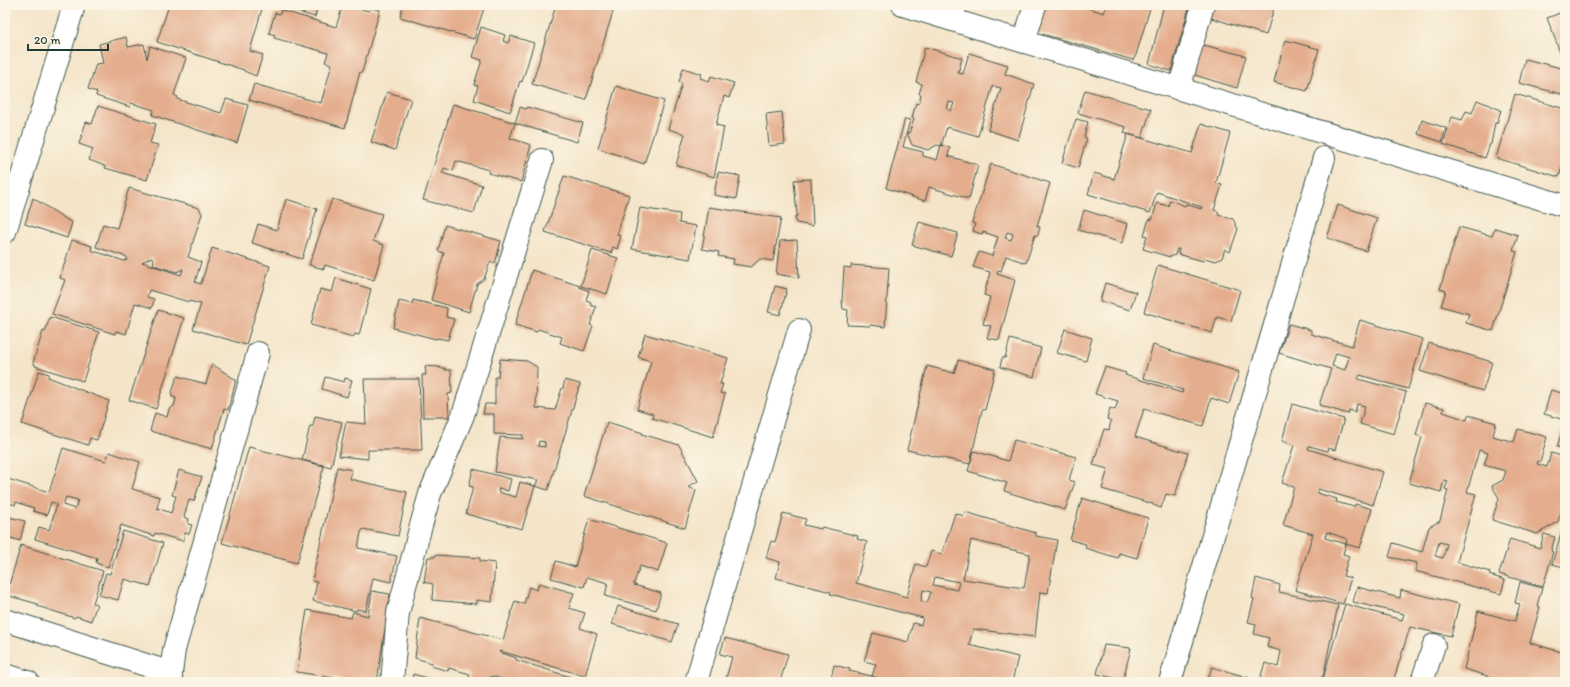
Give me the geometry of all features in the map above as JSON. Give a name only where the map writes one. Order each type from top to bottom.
[{"type":"street","points":[[5,232],[74,5]]},
{"type":"street","points":[[903,5],[953,12],[1024,42],[1565,206]]},
{"type":"street","points":[[1024,42],[1035,5]]},
{"type":"street","points":[[1179,89],[1203,5]]},
{"type":"street","points":[[1170,682],[1324,158]]},
{"type":"street","points":[[392,682],[398,612],[430,494],[463,416],[542,160]]},
{"type":"street","points":[[696,682],[799,330]]},
{"type":"street","points":[[5,620],[171,678],[174,650],[258,353]]},
{"type":"street","points":[[1422,682],[1434,645]]},
{"type":"street","points":[[5,675],[28,682]]},
{"type":"building","points":[[169,5],[263,5],[250,51],[263,55],[256,76],[244,70],[157,42]]},
{"type":"building","points":[[275,5],[318,5],[315,17]]},
{"type":"building","points":[[343,5],[362,5],[361,9],[369,11],[371,8],[380,10],[362,72],[360,72],[345,128],[249,100],[254,84],[321,103],[332,64],[325,62],[328,53],[274,38],[275,35],[269,33],[275,13],[280,14],[281,10],[336,27]]},
{"type":"building","points":[[403,5],[485,5],[474,39],[400,17]]},
{"type":"building","points":[[556,5],[615,5],[586,100],[532,84]]},
{"type":"building","points":[[1036,5],[1078,5],[1104,13],[1107,5],[1151,5],[1136,55],[1133,60],[1028,30]]},
{"type":"building","points":[[1164,5],[1190,5],[1171,71],[1149,64]]},
{"type":"building","points":[[1208,5],[1275,5],[1266,35],[1205,16]]},
{"type":"building","points":[[1565,11],[1565,65],[1547,18]]},
{"type":"building","points":[[481,27],[505,35],[503,41],[508,43],[511,36],[534,43],[522,82],[520,81],[510,112],[474,100],[478,86],[474,85],[482,60],[472,57]]},
{"type":"building","points":[[126,37],[128,47],[144,44],[147,59],[150,46],[186,58],[174,95],[178,97],[177,99],[221,113],[226,99],[248,105],[237,143],[152,115],[154,110],[131,103],[130,107],[96,96],[97,92],[88,89],[96,64],[103,63],[99,44]]},
{"type":"building","points":[[1285,40],[1319,49],[1307,91],[1274,82]]},
{"type":"building","points":[[1196,43],[1246,56],[1237,88],[1188,73]]},
{"type":"building","points":[[925,47],[962,58],[958,73],[963,74],[969,53],[1008,65],[1005,74],[1034,84],[1018,140],[988,130],[1001,88],[993,86],[978,136],[947,127],[941,146],[937,145],[928,150],[912,145],[907,133],[909,133],[914,119],[912,118],[916,103],[919,104],[921,94],[919,94],[922,84],[916,82]],"holes":[[[949,102],[954,103],[951,111],[947,109]]]},
{"type":"building","points":[[1525,59],[1565,69],[1565,95],[1519,83]]},
{"type":"building","points":[[683,68],[702,74],[700,78],[709,81],[711,76],[734,83],[729,98],[724,96],[716,125],[724,127],[714,177],[676,165],[685,134],[668,129],[682,84],[679,82]]},
{"type":"building","points":[[616,86],[664,101],[644,164],[598,148]]},
{"type":"building","points":[[1085,90],[1151,109],[1142,138],[1124,133],[1126,127],[1078,113]]},
{"type":"building","points":[[387,92],[411,99],[395,150],[371,142]]},
{"type":"building","points":[[1515,94],[1565,109],[1565,156],[1559,177],[1496,158]]},
{"type":"building","points":[[1477,100],[1501,110],[1497,123],[1495,123],[1491,144],[1485,158],[1443,144],[1452,117],[1462,120],[1466,111],[1472,113]]},
{"type":"building","points":[[453,104],[515,123],[510,138],[531,145],[521,182],[488,173],[489,170],[456,161],[453,171],[444,168],[442,173],[482,185],[474,213],[423,200]]},
{"type":"building","points":[[98,106],[156,124],[150,143],[158,145],[147,180],[105,168],[105,166],[89,160],[93,149],[79,144],[86,122],[92,124]]},
{"type":"building","points":[[520,107],[526,109],[527,107],[583,123],[577,142],[515,123]]},
{"type":"building","points":[[782,112],[785,144],[769,146],[766,114]]},
{"type":"building","points":[[905,119],[910,120],[903,147],[923,152],[923,156],[937,160],[941,145],[950,148],[948,156],[978,165],[969,199],[929,187],[925,201],[886,188]]},
{"type":"building","points":[[1076,119],[1088,122],[1084,137],[1087,138],[1078,168],[1062,163]]},
{"type":"building","points":[[1422,120],[1446,128],[1442,142],[1418,134]]},
{"type":"building","points":[[1201,124],[1230,133],[1216,183],[1222,185],[1214,210],[1219,212],[1218,215],[1233,219],[1238,229],[1230,252],[1225,249],[1222,258],[1216,261],[1204,258],[1203,261],[1178,254],[1179,249],[1177,249],[1175,255],[1170,257],[1143,249],[1147,236],[1144,235],[1149,219],[1152,220],[1157,203],[1168,206],[1170,200],[1185,206],[1186,204],[1201,209],[1202,207],[1157,192],[1150,213],[1088,194],[1094,173],[1114,179],[1128,134],[1192,153]]},
{"type":"building","points":[[991,164],[1050,183],[1037,226],[1040,227],[1038,235],[1035,235],[1026,263],[1006,256],[1001,271],[998,270],[997,274],[1015,280],[999,340],[987,338],[991,326],[983,324],[990,297],[984,295],[990,272],[973,267],[979,252],[992,256],[998,237],[983,232],[982,234],[973,231],[975,224],[972,223]],"holes":[[[1007,232],[1013,234],[1011,240],[1005,238]]]},
{"type":"building","points":[[718,172],[740,176],[736,199],[714,195]]},
{"type":"building","points":[[564,176],[629,195],[617,235],[621,236],[617,249],[613,247],[611,253],[545,232]]},
{"type":"building","points":[[811,179],[813,226],[796,223],[795,216],[797,216],[794,180]]},
{"type":"building","points":[[129,188],[199,208],[202,214],[188,257],[201,262],[195,282],[201,284],[212,248],[270,266],[246,345],[193,329],[201,304],[149,290],[147,297],[154,299],[152,308],[135,303],[126,334],[116,331],[115,334],[52,314],[65,280],[60,278],[72,240],[92,246],[91,250],[124,261],[127,260],[127,257],[96,247],[103,224],[117,228]],"holes":[[[152,257],[154,260],[153,265],[177,272],[183,269],[181,275],[142,262]]]},
{"type":"building","points":[[33,198],[72,223],[67,238],[25,224]]},
{"type":"building","points":[[286,199],[317,209],[302,259],[252,243],[258,224],[277,230]]},
{"type":"building","points":[[332,199],[382,214],[373,241],[384,245],[374,280],[325,265],[324,269],[309,265]]},
{"type":"building","points":[[1338,205],[1377,218],[1366,251],[1327,238]]},
{"type":"building","points":[[709,207],[781,218],[773,261],[760,259],[751,267],[733,264],[734,259],[718,256],[719,252],[702,249]]},
{"type":"building","points":[[640,208],[680,214],[679,223],[696,226],[690,259],[632,249]]},
{"type":"building","points":[[1084,210],[1128,224],[1122,243],[1078,230]]},
{"type":"building","points":[[919,222],[958,233],[951,256],[912,245]]},
{"type":"building","points":[[445,225],[501,241],[495,264],[490,262],[484,279],[477,284],[469,312],[431,300],[444,253],[438,251]]},
{"type":"building","points":[[1459,227],[1492,236],[1495,228],[1518,235],[1513,251],[1517,252],[1493,331],[1466,323],[1469,314],[1441,306],[1446,291],[1440,289]]},
{"type":"building","points":[[797,240],[799,278],[776,274],[780,241]]},
{"type":"building","points":[[592,250],[618,258],[607,294],[581,286]]},
{"type":"building","points":[[851,265],[889,268],[885,327],[870,325],[847,325],[848,310],[843,309],[842,302],[844,267],[851,268]]},
{"type":"building","points":[[1158,265],[1240,290],[1231,321],[1217,317],[1212,333],[1144,312]]},
{"type":"building","points":[[532,270],[580,286],[579,287],[589,291],[586,300],[591,302],[590,305],[596,307],[590,325],[593,326],[584,351],[560,343],[562,337],[538,329],[537,332],[515,325]]},
{"type":"building","points":[[336,278],[371,289],[359,335],[355,334],[353,337],[311,325],[320,289],[332,292]]},
{"type":"building","points":[[1105,283],[1136,292],[1130,310],[1100,301]]},
{"type":"building","points":[[775,286],[787,289],[780,315],[768,312]]},
{"type":"building","points":[[413,300],[447,308],[446,317],[454,319],[448,340],[436,339],[393,328],[399,301],[412,304]]},
{"type":"building","points":[[158,310],[184,318],[156,409],[129,400]]},
{"type":"building","points":[[50,317],[99,332],[83,381],[35,366],[33,363],[43,331],[45,332]]},
{"type":"building","points":[[1360,320],[1423,339],[1408,389],[1360,375],[1358,379],[1406,392],[1394,434],[1360,424],[1365,406],[1357,404],[1355,412],[1349,410],[1348,414],[1319,405],[1331,369],[1279,353],[1289,324],[1311,330],[1311,334],[1352,346]],"holes":[[[1336,353],[1349,357],[1345,370],[1332,366]]]},
{"type":"building","points":[[1065,329],[1092,338],[1086,361],[1057,353]]},
{"type":"building","points":[[645,334],[728,358],[720,384],[723,384],[720,393],[725,394],[713,437],[652,418],[653,414],[637,409],[651,361],[638,357]]},
{"type":"building","points":[[1010,339],[1041,348],[1034,377],[1000,367],[1002,358],[1005,358]]},
{"type":"building","points":[[1429,343],[1492,362],[1483,391],[1420,371]]},
{"type":"building","points":[[1153,345],[1239,372],[1229,404],[1211,398],[1203,426],[1144,409],[1135,437],[1188,453],[1175,496],[1166,494],[1161,508],[1153,504],[1102,489],[1108,469],[1093,465],[1104,429],[1109,430],[1111,421],[1107,419],[1110,408],[1115,410],[1118,401],[1095,394],[1105,367],[1182,393],[1183,390],[1143,378]]},
{"type":"building","points":[[500,359],[527,361],[537,367],[536,408],[555,410],[565,380],[580,384],[548,490],[535,486],[538,480],[495,472],[500,437],[523,439],[523,435],[494,434],[494,414],[483,414],[485,404],[495,404],[495,377],[498,377]],"holes":[[[539,441],[545,442],[545,447],[538,446]]]},
{"type":"building","points":[[958,360],[995,369],[985,410],[982,410],[970,464],[907,450],[927,366],[954,373]]},
{"type":"building","points":[[212,364],[236,380],[228,410],[224,409],[212,449],[150,431],[155,413],[167,417],[169,409],[174,406],[176,398],[171,396],[177,376],[206,384]]},
{"type":"building","points":[[425,366],[440,367],[439,368],[445,368],[445,370],[451,370],[452,393],[448,394],[449,417],[423,417],[422,375],[426,375]]},
{"type":"building","points":[[39,371],[49,374],[48,377],[109,401],[97,440],[90,438],[88,445],[22,424]]},
{"type":"building","points":[[325,377],[344,382],[345,378],[352,380],[347,397],[322,389]]},
{"type":"building","points":[[364,379],[419,379],[422,450],[368,450],[368,459],[339,456],[346,422],[366,424]]},
{"type":"building","points":[[1551,390],[1565,394],[1565,420],[1544,414]]},
{"type":"building","points":[[1425,403],[1444,408],[1443,412],[1467,420],[1468,415],[1496,423],[1493,436],[1514,442],[1518,429],[1547,437],[1540,462],[1538,461],[1537,464],[1547,467],[1551,453],[1565,457],[1565,498],[1558,522],[1537,534],[1492,520],[1499,498],[1492,486],[1503,480],[1506,471],[1484,465],[1488,453],[1479,450],[1467,492],[1476,494],[1457,562],[1490,572],[1489,575],[1505,580],[1501,594],[1415,571],[1417,563],[1389,557],[1393,543],[1422,552],[1429,527],[1440,521],[1448,490],[1445,489],[1448,481],[1444,480],[1441,492],[1409,483],[1422,437],[1416,435]],"holes":[[[1439,542],[1447,544],[1443,558],[1435,556]]]},
{"type":"building","points":[[1292,404],[1344,419],[1335,450],[1329,448],[1328,451],[1309,446],[1308,449],[1383,472],[1373,505],[1318,489],[1317,493],[1337,499],[1336,502],[1354,507],[1355,504],[1372,509],[1360,548],[1346,544],[1343,554],[1349,556],[1343,576],[1351,578],[1343,604],[1295,590],[1313,534],[1283,525],[1294,487],[1282,483],[1294,445],[1282,441]],"holes":[[[1327,532],[1347,539],[1346,544],[1325,538]]]},
{"type":"building","points":[[315,416],[342,422],[331,467],[302,460],[310,426],[313,426]]},
{"type":"building","points":[[1565,421],[1565,449],[1557,447]]},
{"type":"building","points":[[607,422],[679,445],[698,481],[688,487],[696,490],[685,528],[584,496]]},
{"type":"building","points":[[1014,440],[1076,457],[1069,480],[1075,482],[1065,510],[1004,491],[1007,483],[968,471],[974,451],[1008,461]]},
{"type":"building","points":[[249,447],[324,466],[297,563],[222,543]]},
{"type":"building","points":[[63,448],[106,461],[109,452],[140,462],[132,489],[160,497],[157,508],[171,513],[176,496],[172,495],[179,470],[202,477],[194,501],[189,500],[184,517],[189,519],[188,524],[192,525],[189,534],[185,533],[183,541],[155,533],[154,536],[121,525],[108,567],[96,563],[97,558],[35,539],[39,527],[49,530],[57,504],[51,502],[47,515],[33,511],[34,508],[16,502],[15,505],[5,502],[5,478],[49,492]],"holes":[[[66,497],[78,500],[75,509],[63,505]]]},
{"type":"building","points":[[337,467],[352,470],[350,479],[407,492],[398,536],[363,529],[361,532],[358,548],[397,556],[391,582],[373,578],[366,611],[357,609],[356,611],[313,601],[317,582],[312,581]]},
{"type":"building","points":[[473,469],[511,479],[508,491],[499,488],[498,492],[516,497],[520,482],[535,486],[522,529],[466,514],[473,487],[469,486]]},
{"type":"building","points":[[1082,498],[1148,518],[1137,558],[1119,553],[1118,558],[1085,548],[1086,544],[1070,540]]},
{"type":"building","points":[[965,512],[1036,533],[1036,536],[1057,540],[1048,593],[1040,592],[1035,637],[973,629],[969,645],[1018,657],[1012,682],[830,682],[834,665],[850,669],[849,671],[872,676],[876,664],[864,661],[873,633],[908,642],[913,623],[921,625],[923,618],[830,594],[831,592],[776,578],[780,562],[766,558],[771,541],[775,542],[783,513],[806,519],[804,525],[821,529],[822,527],[858,536],[857,539],[867,542],[856,583],[907,597],[916,564],[926,567],[931,551],[942,554],[955,513],[964,516]],"holes":[[[971,540],[1030,554],[1024,588],[963,579]],[[935,577],[959,582],[957,590],[933,585]],[[923,590],[931,592],[927,603],[921,601]],[[872,676],[878,678],[878,681],[871,680]]]},
{"type":"building","points":[[5,516],[25,521],[20,541],[5,536]]},
{"type":"building","points":[[589,519],[667,543],[658,572],[640,566],[634,583],[634,585],[661,593],[656,610],[605,596],[608,583],[587,577],[584,587],[551,578],[556,561],[575,567]]},
{"type":"building","points":[[1565,519],[1565,567],[1564,567],[1552,564]]},
{"type":"building","points":[[123,531],[163,543],[150,586],[124,579],[118,600],[99,595],[106,573],[110,574]]},
{"type":"building","points":[[1544,534],[1555,537],[1551,551],[1553,552],[1543,587],[1499,574],[1510,539],[1540,548]]},
{"type":"building","points":[[21,545],[103,571],[93,603],[97,604],[91,621],[76,616],[75,618],[37,606],[38,604],[6,595]]},
{"type":"building","points":[[435,555],[480,558],[480,561],[495,563],[492,602],[477,600],[477,604],[432,600],[433,584],[424,582],[428,557],[435,557]]},
{"type":"building","points":[[1256,578],[1280,585],[1279,592],[1338,605],[1323,677],[1321,677],[1320,682],[1259,682],[1265,663],[1278,667],[1281,651],[1267,647],[1269,638],[1254,634],[1256,624],[1248,622],[1254,599],[1252,598]]},
{"type":"building","points":[[1520,582],[1542,588],[1537,606],[1540,607],[1530,643],[1565,653],[1565,682],[1501,682],[1501,680],[1464,669],[1478,611],[1515,621],[1520,604],[1515,603]]},
{"type":"building","points":[[539,583],[574,593],[569,608],[585,613],[580,628],[597,634],[585,676],[500,651],[499,652],[516,658],[516,660],[577,679],[576,682],[505,682],[506,680],[491,676],[490,682],[468,682],[470,674],[449,668],[448,671],[431,666],[432,663],[415,658],[420,618],[503,640],[515,601],[524,604],[529,587],[537,590]]},
{"type":"building","points":[[1357,587],[1400,598],[1401,590],[1459,604],[1451,636],[1410,627],[1393,682],[1322,682],[1345,604],[1402,620],[1404,614],[1353,602]]},
{"type":"building","points":[[372,591],[390,594],[377,682],[341,682],[341,679],[297,672],[307,610],[351,618],[353,612],[368,616]]},
{"type":"building","points":[[618,606],[678,624],[672,642],[612,624]]},
{"type":"building","points":[[725,638],[788,654],[780,682],[769,682],[752,678],[751,682],[725,682],[732,657],[720,654]]},
{"type":"building","points":[[1104,645],[1131,648],[1123,680],[1097,674]]},
{"type":"building","points":[[1212,667],[1250,678],[1249,681],[1252,682],[1207,682]]},
{"type":"building","points":[[413,674],[441,682],[412,682]]}]
